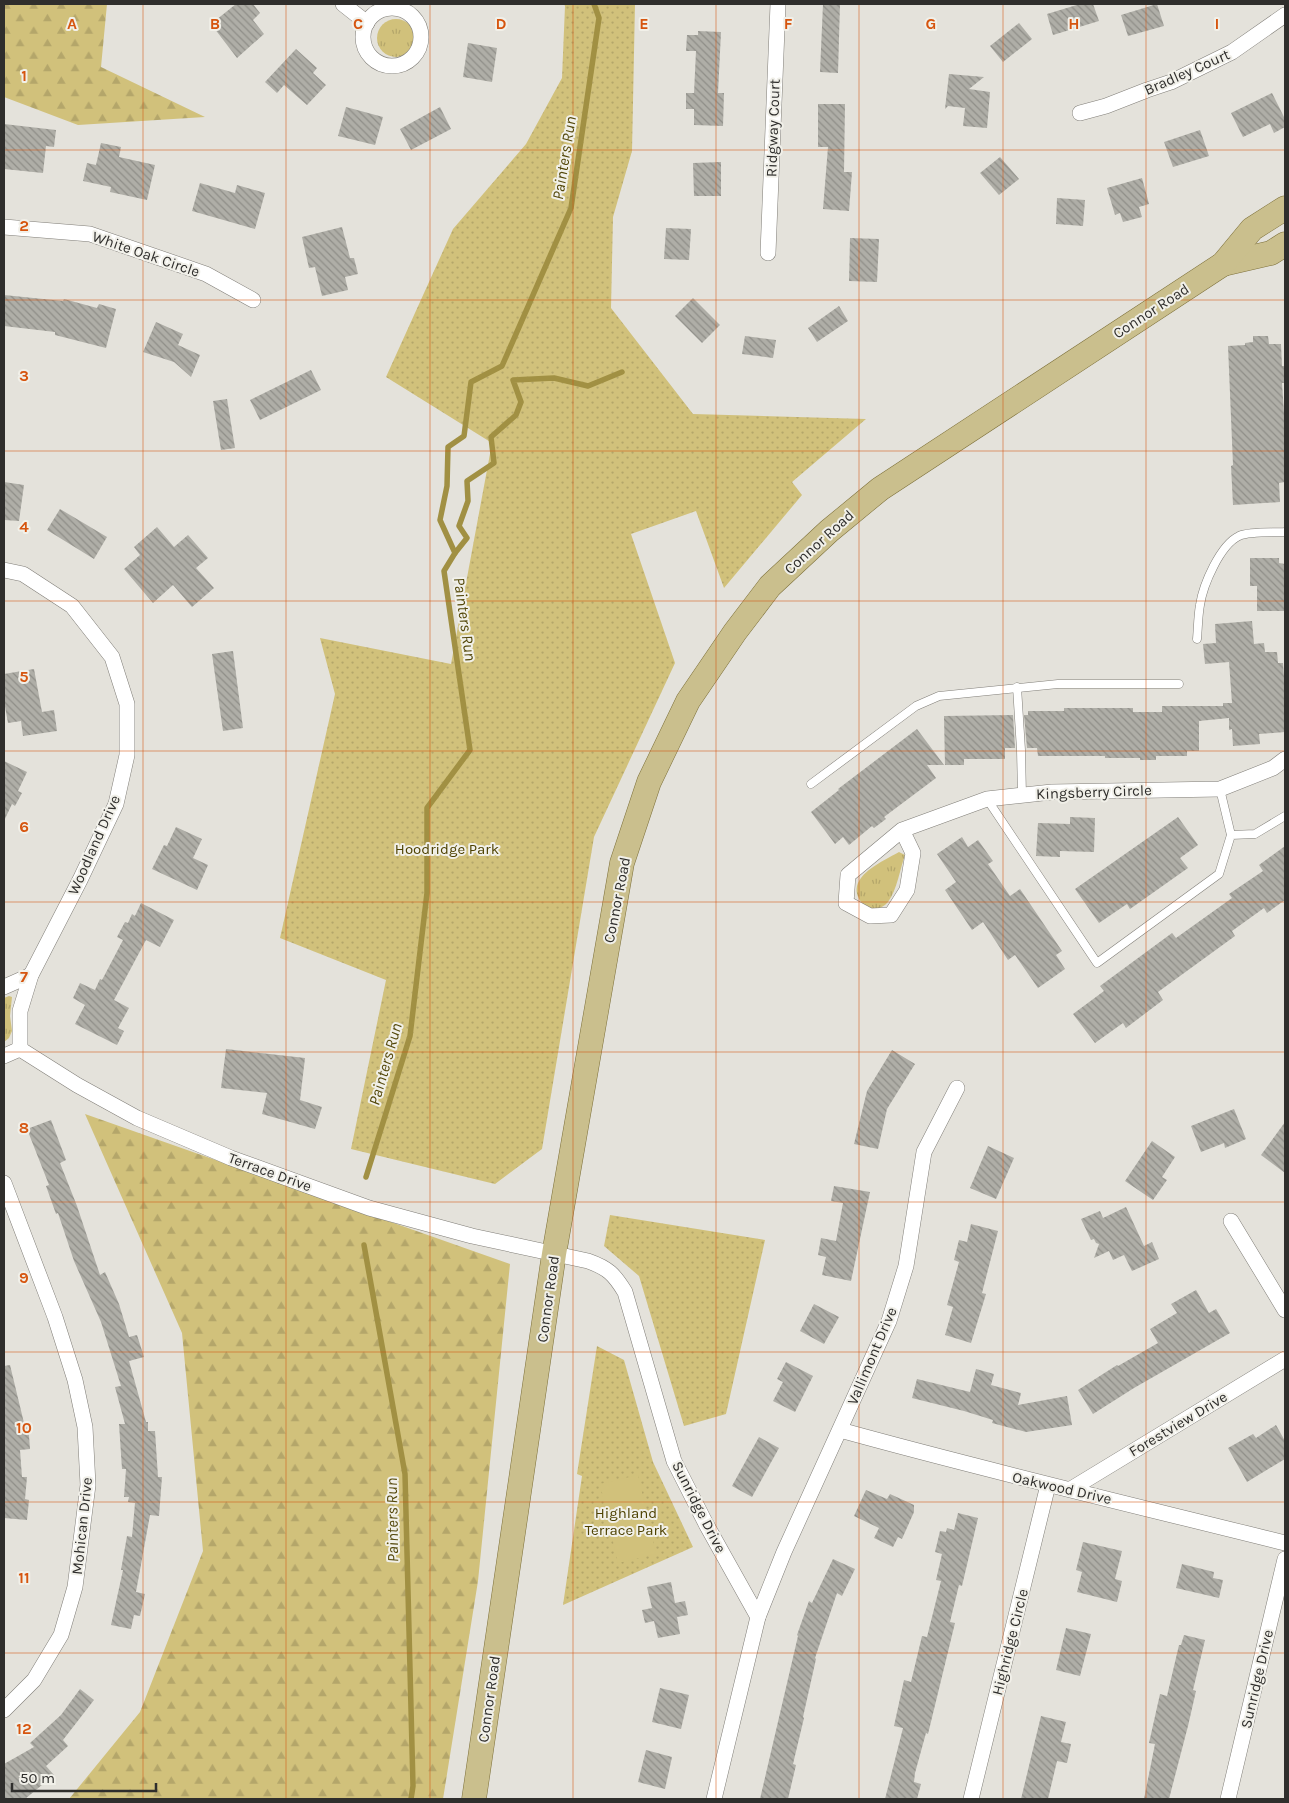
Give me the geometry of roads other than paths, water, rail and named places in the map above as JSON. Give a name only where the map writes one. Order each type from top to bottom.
[{"type":"main road","name":"Connor Road","points":[[474,1799],[554,1254],[622,863],[648,782],[693,693],[734,632],[770,586],[830,531],[880,489],[1223,264],[1252,229],[1285,208]]},
{"type":"main road","name":"Connor Road","points":[[1223,264],[1271,253],[1285,244]]},
{"type":"street","points":[[343,4],[367,23]]},
{"type":"street","name":"Ridgway Court","points":[[768,252],[778,4]]},
{"type":"street","name":"Bradley Court","points":[[1080,113],[1106,106],[1171,82],[1232,52],[1285,15]]},
{"type":"street","name":"White Oak Circle","points":[[4,227],[90,234],[206,274],[253,300]]},
{"type":"street","name":"Woodland Drive","points":[[4,570],[23,574],[72,606],[112,656],[127,704],[127,755],[116,804],[80,880],[31,975],[20,1011],[20,1049]]},
{"type":"street","name":"Kingsberry Circle","points":[[902,830],[912,853],[907,890],[891,915],[870,916],[846,903],[848,876],[902,830],[987,799],[1052,792],[1220,789],[1273,768],[1285,759]]},
{"type":"street","points":[[4,987],[31,975]]},
{"type":"street","points":[[4,1056],[20,1049]]},
{"type":"street","name":"Terrace Drive","points":[[20,1049],[78,1086],[137,1118],[231,1158],[369,1208],[472,1236],[554,1254]]},
{"type":"street","name":"Vallimont Drive","points":[[758,1616],[784,1552],[889,1322],[906,1266],[924,1152],[957,1088]]},
{"type":"street","name":"Mohican Drive","points":[[4,1183],[55,1317],[75,1380],[86,1427],[88,1485],[75,1587],[61,1635],[34,1680],[4,1710]]},
{"type":"street","points":[[1231,1222],[1285,1310]]},
{"type":"street","name":"Sunridge Drive","points":[[554,1254],[588,1261],[602,1266],[616,1276],[625,1292],[674,1461],[706,1524],[758,1616]]},
{"type":"street","name":"Forestview Drive","points":[[1071,1489],[1285,1359]]},
{"type":"street","name":"Oakwood Drive","points":[[840,1430],[1002,1474],[1071,1489],[1285,1543]]},
{"type":"street","name":"Highridge Circle","points":[[972,1799],[1048,1484]]},
{"type":"street","name":"Sunridge Drive","points":[[1228,1799],[1285,1559]]},
{"type":"street","points":[[714,1799],[758,1616]]},
{"type":"lane","points":[[1197,639],[1200,604],[1207,580],[1222,551],[1239,536],[1285,532]]},
{"type":"lane","points":[[811,784],[916,706],[939,696],[1058,684],[1179,684]]},
{"type":"lane","points":[[1017,688],[1022,795]]},
{"type":"lane","points":[[987,799],[1097,963],[1219,874],[1231,835],[1220,789]]},
{"type":"lane","points":[[1231,835],[1255,834],[1285,816]]},
{"type":"waterway","name":"Painters Run","points":[[366,1177],[410,1036],[427,893],[427,808],[470,750],[444,571],[455,553],[440,520],[447,486],[448,447],[464,436],[471,382],[502,366],[571,208],[599,18],[594,4]]},
{"type":"waterway","points":[[455,553],[467,538],[459,526],[468,501],[467,481],[494,463],[491,437],[516,415],[521,402],[513,380],[554,378],[588,386],[622,372]]},
{"type":"waterway","name":"Painters Run","points":[[364,1245],[405,1474],[413,1786],[411,1799]]},
{"type":"park label","name":"Hoodridge Park","points":[[447,849]]},
{"type":"park label","name":"Highland Terrace Park","points":[[626,1522]]}]
